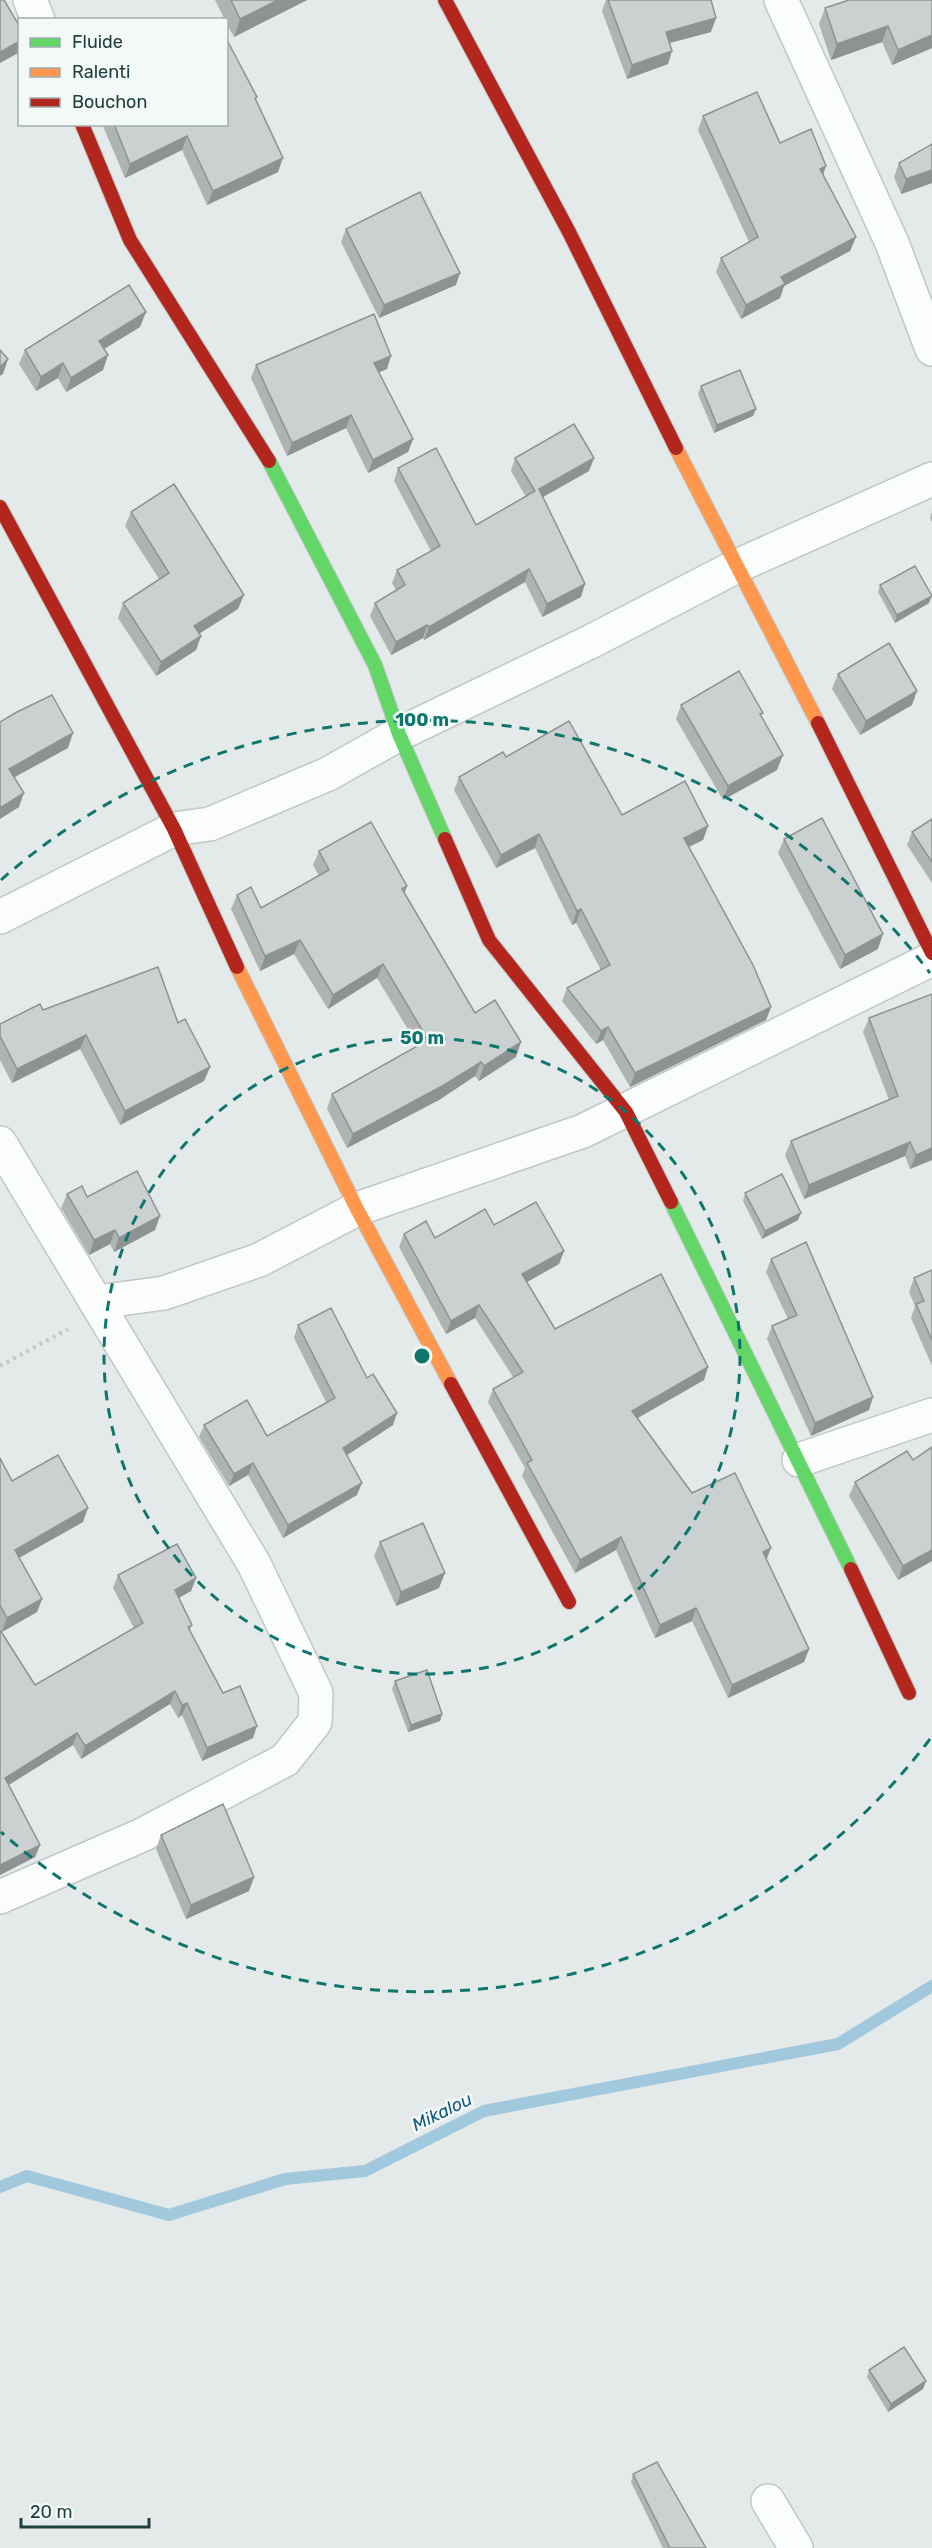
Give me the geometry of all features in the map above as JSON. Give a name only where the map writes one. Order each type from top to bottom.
[{"type":"street","points":[[30,0],[37,18]]},
{"type":"street","points":[[445,0],[569,232],[735,567],[842,769],[932,953]]},
{"type":"street","points":[[781,0],[892,243],[932,349]]},
{"type":"street","points":[[83,126],[130,240],[258,440],[375,665],[399,734],[489,940],[626,1112],[799,1460],[909,1693]]},
{"type":"street","points":[[0,917],[174,830],[210,824],[328,774],[399,734],[590,642],[735,567],[932,479]]},
{"type":"street","points":[[0,507],[174,830],[262,1021],[357,1209],[569,1602]]},
{"type":"street","points":[[98,1302],[164,1293],[259,1260],[357,1209],[583,1131],[626,1112],[932,958]]},
{"type":"street","points":[[0,1143],[254,1564],[316,1693],[315,1722],[285,1760],[142,1835],[0,1897]]},
{"type":"street","points":[[799,1460],[932,1414]]},
{"type":"street","points":[[768,2501],[796,2548]]},
{"type":"path","points":[[0,1366],[68,1329],[98,1302]]},
{"type":"building","points":[[0,0],[4,0],[18,24],[18,42],[0,52]]},
{"type":"building","points":[[231,0],[278,0],[240,19]]},
{"type":"building","points":[[608,0],[711,0],[716,18],[666,32],[672,51],[632,65]]},
{"type":"building","points":[[849,0],[932,0],[932,35],[898,50],[888,26],[837,44],[825,8]]},
{"type":"building","points":[[228,42],[257,97],[255,98],[283,158],[213,191],[187,136],[130,164],[115,126],[228,126]]},
{"type":"building","points":[[757,92],[780,143],[811,129],[826,166],[820,169],[856,237],[781,277],[785,284],[746,305],[721,258],[758,237],[703,116]]},
{"type":"building","points":[[932,144],[932,170],[906,179],[899,163]]},
{"type":"building","points":[[420,192],[460,273],[384,305],[346,229]]},
{"type":"building","points":[[129,285],[146,312],[99,341],[108,355],[71,378],[63,363],[41,377],[25,350]]},
{"type":"building","points":[[374,314],[391,356],[374,363],[413,439],[373,460],[351,415],[292,443],[256,365]]},
{"type":"building","points":[[0,350],[8,359],[0,367]]},
{"type":"building","points":[[740,370],[756,409],[717,425],[701,386]]},
{"type":"building","points":[[574,424],[594,458],[539,489],[585,584],[547,604],[529,569],[429,627],[427,625],[396,642],[375,603],[405,585],[397,570],[440,546],[398,468],[436,448],[476,525],[535,491],[515,458]]},
{"type":"building","points":[[174,484],[244,595],[194,626],[201,636],[161,662],[123,603],[169,573],[131,512]]},
{"type":"building","points":[[915,566],[932,596],[897,615],[880,585]]},
{"type":"building","points":[[889,643],[917,691],[866,721],[838,674]]},
{"type":"building","points":[[739,671],[783,755],[728,786],[681,705]]},
{"type":"building","points":[[52,695],[73,733],[9,769],[24,793],[0,808],[0,722]]},
{"type":"building","points":[[569,721],[622,815],[685,781],[708,826],[684,838],[753,965],[771,1007],[635,1073],[608,1027],[601,1031],[567,988],[610,965],[581,909],[577,911],[539,834],[501,855],[459,777],[503,752],[506,757]]},
{"type":"building","points":[[822,818],[883,934],[845,955],[784,839]]},
{"type":"building","points":[[932,819],[932,862],[912,832]]},
{"type":"building","points":[[371,822],[407,886],[402,889],[475,1013],[495,1000],[521,1042],[484,1066],[481,1062],[444,1085],[353,1134],[332,1094],[428,1040],[383,964],[333,995],[300,940],[265,956],[237,895],[251,887],[261,908],[329,870],[319,851]]},
{"type":"building","points":[[158,967],[178,1023],[185,1019],[210,1067],[125,1111],[86,1035],[17,1069],[0,1036],[0,1024],[40,1004],[43,1010]]},
{"type":"building","points":[[932,994],[932,1148],[916,1155],[910,1142],[809,1185],[791,1141],[898,1096],[869,1018]]},
{"type":"building","points":[[137,1171],[160,1216],[119,1238],[115,1230],[94,1240],[67,1194],[82,1186],[87,1197]]},
{"type":"building","points":[[782,1174],[801,1213],[765,1231],[745,1193]]},
{"type":"building","points":[[536,1202],[564,1251],[522,1274],[555,1329],[661,1274],[708,1367],[632,1411],[692,1493],[735,1473],[771,1548],[763,1552],[809,1649],[732,1685],[696,1608],[660,1625],[621,1537],[580,1560],[527,1463],[532,1460],[493,1389],[523,1372],[479,1305],[451,1321],[404,1234],[426,1221],[435,1238],[485,1209],[494,1225]]},
{"type":"building","points":[[806,1242],[873,1397],[815,1423],[772,1326],[797,1315],[771,1259]]},
{"type":"building","points":[[932,1270],[932,1340],[916,1304],[924,1301],[914,1278]]},
{"type":"building","points":[[331,1308],[367,1378],[373,1374],[397,1413],[343,1448],[362,1483],[288,1525],[253,1463],[234,1474],[204,1425],[247,1400],[267,1436],[335,1398],[298,1325]]},
{"type":"building","points":[[932,1447],[932,1550],[903,1566],[855,1482],[907,1451],[913,1460]]},
{"type":"building","points":[[58,1455],[88,1508],[15,1550],[42,1599],[7,1618],[0,1605],[0,1458],[12,1481]]},
{"type":"building","points":[[423,1523],[445,1573],[401,1592],[380,1542]]},
{"type":"building","points":[[177,1544],[196,1578],[175,1590],[192,1625],[188,1627],[223,1693],[240,1686],[257,1726],[207,1748],[187,1703],[182,1705],[175,1691],[85,1746],[77,1733],[5,1778],[40,1845],[0,1865],[0,1630],[35,1685],[143,1623],[118,1575]]},
{"type":"building","points":[[427,1670],[442,1714],[411,1725],[395,1681]]},
{"type":"building","points":[[223,1804],[254,1877],[191,1905],[161,1835]]},
{"type":"building","points":[[904,2347],[926,2381],[891,2404],[869,2370]]},
{"type":"building","points":[[657,2462],[706,2548],[670,2548],[633,2474]]},
{"type":"waterway","name":"Mikalou","points":[[0,2187],[27,2176],[169,2215],[285,2179],[365,2171],[484,2111],[838,2044],[932,1986]]},
{"type":"traffic: fast","points":[[269,461],[375,665],[399,734],[445,839]]},
{"type":"traffic: fast","points":[[671,1202],[851,1569]]},
{"type":"traffic: slow","points":[[676,448],[818,723]]},
{"type":"traffic: slow","points":[[237,967],[357,1209],[451,1384]]},
{"type":"traffic: jam","points":[[445,0],[569,232],[676,448]]},
{"type":"traffic: jam","points":[[83,126],[130,240],[269,461]]},
{"type":"traffic: jam","points":[[0,507],[174,829],[237,967]]},
{"type":"traffic: jam","points":[[818,723],[932,953]]},
{"type":"traffic: jam","points":[[445,839],[489,940],[626,1112],[671,1202]]},
{"type":"traffic: jam","points":[[451,1384],[569,1602]]},
{"type":"traffic: jam","points":[[851,1569],[909,1693]]}]
